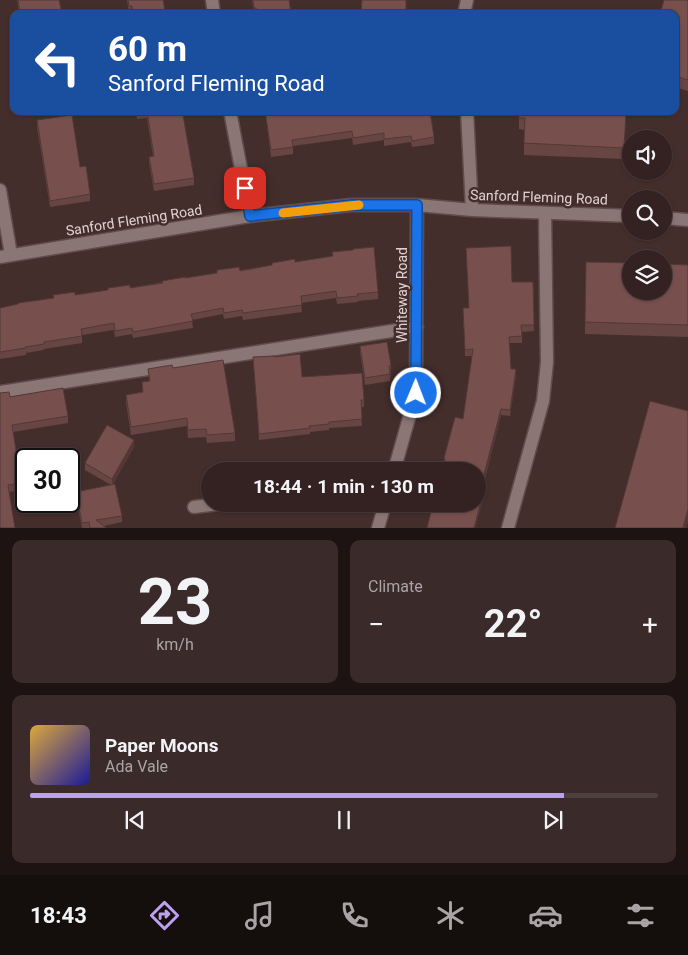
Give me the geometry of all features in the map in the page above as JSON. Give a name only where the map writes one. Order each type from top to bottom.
[{"type":"street","points":[[231,115],[250,216]]},
{"type":"street","points":[[467,115],[472,210]]},
{"type":"street","points":[[0,190],[5,256]]},
{"type":"street","name":"Sanford Fleming Road","points":[[5,256],[250,216],[352,205],[417,205],[472,210],[622,216]]},
{"type":"street","name":"Whiteway Road","points":[[397,462],[416,393],[417,205]]},
{"type":"street","points":[[508,528],[543,401],[545,387],[547,362],[546,213]]},
{"type":"street","points":[[672,219],[688,220]]},
{"type":"street","points":[[0,392],[417,327]]},
{"type":"street","points":[[194,507],[201,506]]},
{"type":"street","points":[[378,528],[383,512]]},
{"type":"building","points":[[18,0],[59,0],[61,10],[19,10]]},
{"type":"building","points":[[128,0],[163,0],[165,10],[132,10],[132,6],[129,6]]},
{"type":"building","points":[[253,0],[289,0],[290,10],[256,10],[254,8]]},
{"type":"building","points":[[362,0],[406,0],[406,10],[361,10]]},
{"type":"building","points":[[664,0],[688,0],[688,80],[679,77],[679,10],[661,10]]},
{"type":"building","points":[[72,115],[80,167],[86,166],[90,194],[50,201],[37,120]]},
{"type":"building","points":[[148,115],[183,115],[194,178],[154,184],[149,157],[154,156]]},
{"type":"building","points":[[266,115],[431,115],[434,137],[412,141],[411,136],[384,139],[384,133],[353,138],[352,131],[292,140],[293,147],[271,150]]},
{"type":"building","points":[[519,115],[626,115],[625,130],[622,130],[622,148],[524,143],[525,118],[519,118]]},
{"type":"building","points":[[511,246],[512,282],[533,282],[534,325],[521,325],[522,336],[509,337],[511,369],[516,369],[510,410],[501,409],[486,467],[486,462],[444,462],[455,417],[463,419],[473,349],[465,350],[463,308],[469,308],[466,248]]},
{"type":"building","points":[[374,247],[378,292],[337,298],[336,291],[301,296],[302,305],[243,313],[242,310],[224,313],[223,308],[191,314],[193,321],[133,332],[132,328],[115,331],[114,323],[81,329],[82,336],[0,352],[0,308],[18,303],[54,298],[53,295],[75,292],[75,295],[130,285],[130,288],[217,273],[217,270],[239,267],[240,271],[295,259],[295,262],[333,256],[332,252]]},
{"type":"building","points":[[586,262],[622,263],[622,300],[672,300],[672,264],[688,265],[688,325],[585,322]]},
{"type":"building","points":[[387,342],[391,365],[389,366],[390,374],[365,378],[360,346]]},
{"type":"building","points":[[300,354],[302,377],[362,373],[364,400],[361,400],[362,419],[329,422],[329,424],[309,426],[310,428],[259,434],[253,357]]},
{"type":"building","points":[[223,360],[235,433],[207,435],[206,429],[188,430],[187,418],[131,427],[126,395],[143,392],[142,382],[150,381],[148,369],[172,365],[173,368]]},
{"type":"building","points":[[63,388],[68,416],[12,425],[16,448],[15,484],[8,485],[15,528],[0,528],[0,393],[9,392],[10,397]]},
{"type":"building","points":[[650,401],[688,411],[688,509],[683,528],[615,528]]},
{"type":"building","points":[[107,425],[134,440],[112,479],[85,463]]},
{"type":"building","points":[[115,484],[122,516],[96,520],[106,528],[90,528],[89,522],[82,523],[80,491]]},
{"type":"building","points":[[431,512],[478,512],[474,528],[427,528]]},
{"type":"slow traffic","points":[[283,213],[359,205]]},
{"type":"route","points":[[245,188],[250,216],[352,205],[417,205],[416,393]]}]
